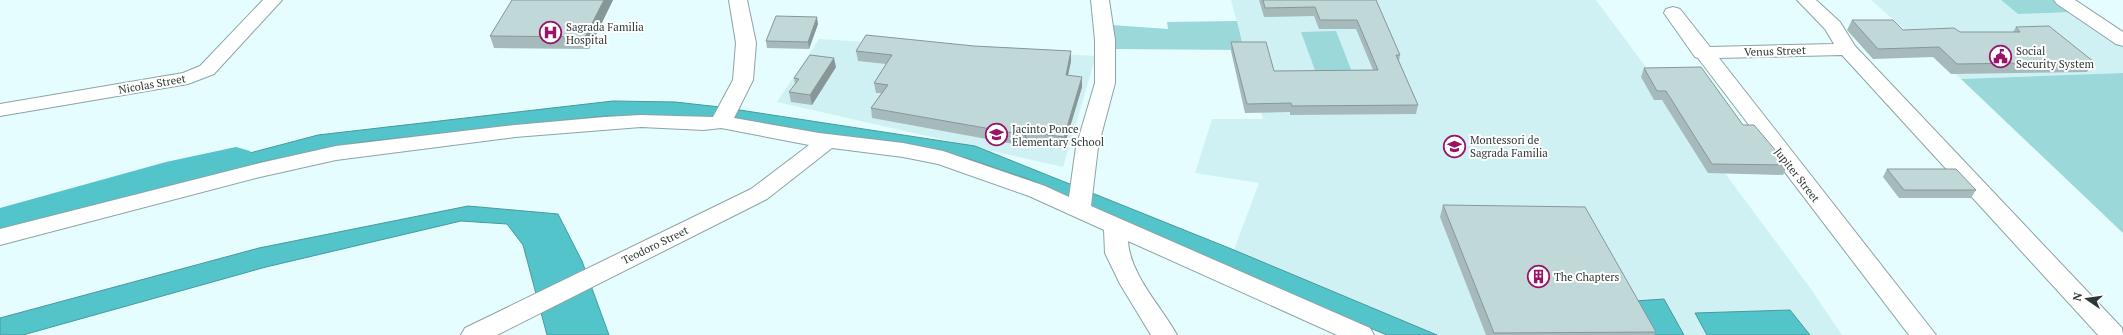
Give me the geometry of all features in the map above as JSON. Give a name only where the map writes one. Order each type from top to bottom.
[{"type":"street","name":"Nicolas Street","points":[[0,110],[188,78],[207,70],[274,0]]},
{"type":"street","points":[[721,122],[743,80],[746,43],[738,0]]},
{"type":"street","points":[[1079,210],[1087,147],[1105,82],[1105,40],[1100,0]]},
{"type":"street","points":[[1806,0],[1832,26],[1847,49],[2113,335]]},
{"type":"street","points":[[2063,0],[2123,40]]},
{"type":"street","name":"Jupiter Street","points":[[1672,13],[1923,335]]},
{"type":"street","name":"Venus Street","points":[[1702,53],[1847,49]]},
{"type":"street","points":[[0,237],[260,170],[336,154],[514,131],[641,120],[704,124],[721,122],[827,141],[903,150],[943,158],[1037,191],[1361,335]]},
{"type":"street","name":"Teodoro Street","points":[[474,335],[759,194],[827,141]]},
{"type":"street","points":[[1116,225],[1117,253],[1132,284],[1164,335]]},
{"type":"shaded area","name":"Montessori de Sagrada Familia","points":[[1231,0],[1596,0],[1811,289],[1842,335],[1437,335],[1234,250],[1259,183],[1195,173],[1212,119],[1263,119]]},
{"type":"shaded area","points":[[1871,0],[2001,0],[2018,14],[2075,12],[2123,44],[2123,73],[1961,79]]},
{"type":"shaded area","points":[[2001,0],[2057,0],[2075,12],[2018,14]]},
{"type":"shaded area","points":[[1237,21],[1244,50],[1114,49],[1111,25],[1168,29],[1167,22]]},
{"type":"shaded area","points":[[1336,31],[1352,72],[1316,73],[1301,32]]},
{"type":"shaded area","name":"Jacinto Ponce Elementary School","points":[[819,39],[1096,56],[1063,167],[777,102]]},
{"type":"shaded area","points":[[2123,73],[2123,233],[1961,79]]},
{"type":"shaded area","points":[[613,101],[675,102],[720,107],[975,146],[1234,250],[1437,335],[1387,335],[1291,295],[1028,179],[966,158],[907,144],[826,135],[732,118],[606,116],[362,142],[261,162],[0,231],[0,219],[318,135]]},
{"type":"shaded area","points":[[468,206],[558,214],[582,261],[609,335],[547,335],[523,245],[507,224],[461,221],[266,267],[23,335],[0,335],[0,318],[259,248]]},
{"type":"shaded area","points":[[1664,299],[1684,335],[1639,335],[1620,302]]},
{"type":"shaded area","points":[[1790,310],[1810,335],[1707,335],[1695,313]]},
{"type":"building","name":"Sagrada Familia Hospital","points":[[512,0],[604,0],[585,37],[490,36]]},
{"type":"building","points":[[1263,0],[1376,0],[1400,55],[1396,55],[1418,105],[1292,106],[1291,103],[1247,104],[1231,42],[1266,42],[1274,71],[1378,70],[1357,20],[1320,20],[1315,7],[1265,8]]},
{"type":"building","points":[[776,16],[817,17],[808,42],[766,41]]},
{"type":"building","points":[[1852,20],[1893,20],[1903,30],[1954,28],[1960,32],[2020,32],[2016,27],[2049,26],[2094,62],[1957,64],[1939,47],[1878,49]]},
{"type":"building","points":[[866,35],[974,46],[1071,51],[1066,75],[1082,77],[1064,137],[1026,132],[1025,135],[871,108],[888,85],[874,83],[892,55],[856,51]]},
{"type":"building","points":[[810,55],[834,58],[810,95],[789,92],[799,79],[794,78]]},
{"type":"building","points":[[1701,67],[1743,125],[1754,125],[1788,165],[1712,164],[1666,91],[1657,91],[1644,68]]},
{"type":"building","points":[[1887,169],[1956,169],[1976,190],[1904,190]]},
{"type":"building","name":"The Chapters","points":[[1443,205],[1585,207],[1656,332],[1494,333]]},
{"type":"waterway","points":[[0,223],[166,175],[236,160]]},
{"type":"place","name":"Sagrada Familia Hospital","points":[[550,33]]},
{"type":"place","name":"Social Security System","points":[[2001,57]]},
{"type":"place","name":"Jacinto Ponce Elementary School","points":[[996,135]]},
{"type":"place","name":"Montessori de Sagrada Familia","points":[[1454,146]]},
{"type":"place","name":"The Chapters","points":[[1538,277]]}]
